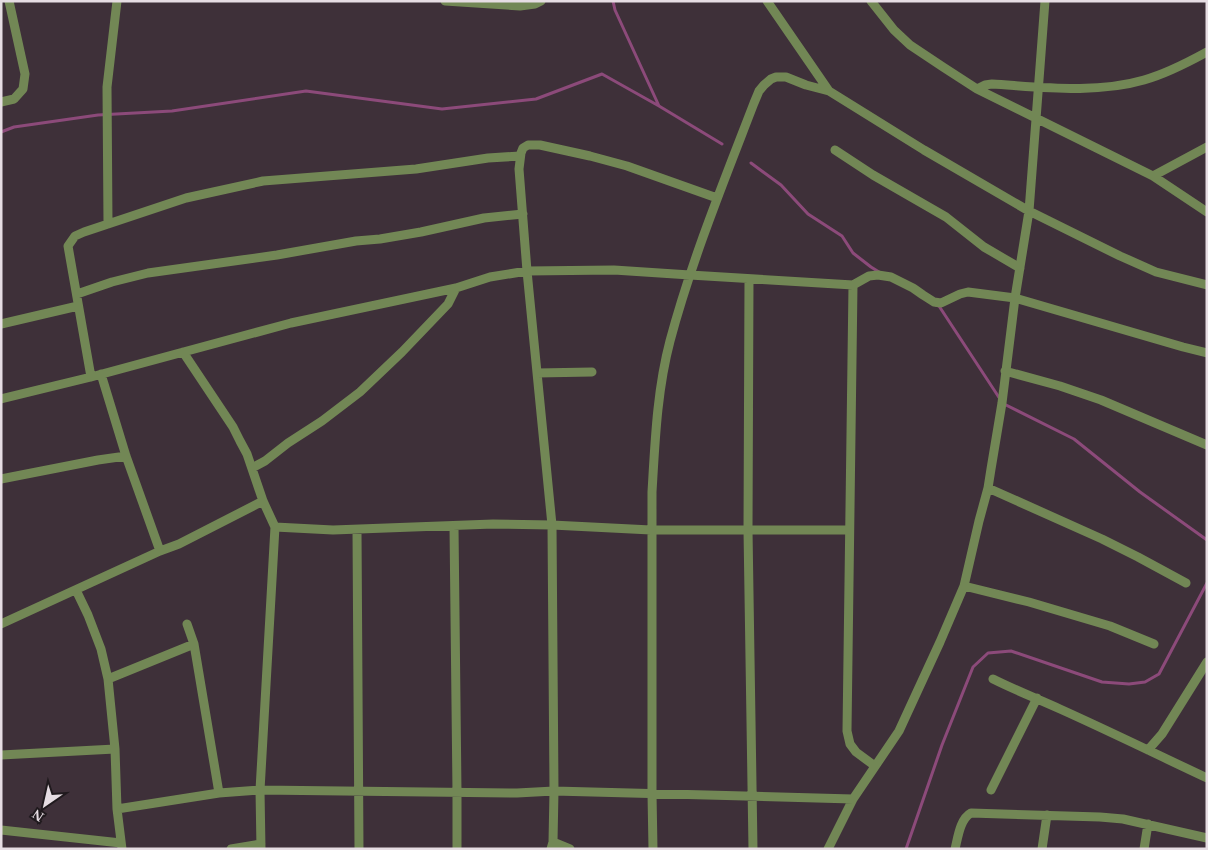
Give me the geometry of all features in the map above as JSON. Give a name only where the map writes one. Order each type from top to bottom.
[{"type":"street","points":[[1,102],[14,99],[23,89],[25,74],[9,1]]},
{"type":"street","points":[[108,224],[107,87],[117,1]]},
{"type":"street","points":[[445,1],[520,6],[535,4],[541,1]]},
{"type":"street","points":[[767,1],[829,91]]},
{"type":"street","points":[[871,1],[894,30],[910,45],[977,89],[1153,176],[1207,212]]},
{"type":"street","points":[[828,849],[853,799],[899,730],[922,684],[964,586],[988,488],[1002,403],[1015,298],[1030,211],[1045,1]]},
{"type":"street","points":[[977,89],[992,84],[1081,88],[1117,85],[1144,80],[1177,68],[1207,52]]},
{"type":"street","points":[[653,849],[651,530],[655,442],[663,375],[670,341],[690,275],[717,198],[754,103],[764,85],[770,79],[786,77],[829,91],[924,150],[1030,211],[1156,272],[1207,285]]},
{"type":"street","points":[[570,849],[552,845],[554,791],[552,525],[527,271],[520,156],[523,148],[528,145],[540,145],[626,166],[717,198]]},
{"type":"street","points":[[1153,176],[1207,146]]},
{"type":"street","points":[[835,150],[873,175],[946,217],[984,247],[1020,268]]},
{"type":"street","points":[[91,377],[68,246],[75,236],[186,198],[263,181],[416,169],[488,158],[520,156]]},
{"type":"street","points":[[77,294],[112,282],[148,273],[277,255],[356,241],[388,238],[484,218],[523,214]]},
{"type":"street","points":[[1,399],[91,377],[291,322],[456,288],[490,277],[527,271],[614,270],[853,285],[869,276],[878,274],[891,276],[934,302],[941,303],[968,292],[1015,298],[1207,353]]},
{"type":"street","points":[[749,279],[748,530],[753,849]]},
{"type":"street","points":[[853,285],[847,730],[850,744],[856,752],[875,766]]},
{"type":"street","points":[[252,468],[322,421],[360,392],[448,304],[456,288]]},
{"type":"street","points":[[1,324],[78,306]]},
{"type":"street","points":[[183,352],[233,427],[247,454],[263,501],[275,527],[260,790],[261,846],[231,849]]},
{"type":"street","points":[[1005,371],[1060,386],[1101,400],[1207,445]]},
{"type":"street","points":[[537,373],[592,372]]},
{"type":"street","points":[[101,374],[126,456],[160,550]]},
{"type":"street","points":[[1,479],[126,456]]},
{"type":"street","points":[[988,488],[1102,539],[1186,583]]},
{"type":"street","points":[[1,624],[160,550],[179,544],[263,501]]},
{"type":"street","points":[[275,527],[357,530],[493,524],[651,530],[849,530]]},
{"type":"street","points":[[454,526],[457,849]]},
{"type":"street","points":[[357,530],[358,849]]},
{"type":"street","points":[[964,586],[1029,602],[1110,626],[1154,644]]},
{"type":"street","points":[[1,830],[122,846],[117,809],[115,749],[108,679],[101,649],[76,590]]},
{"type":"street","points":[[187,624],[194,644],[219,793]]},
{"type":"street","points":[[108,679],[194,644]]},
{"type":"street","points":[[1148,750],[1162,734],[1207,662]]},
{"type":"street","points":[[993,679],[1207,778]]},
{"type":"street","points":[[991,790],[1037,698]]},
{"type":"street","points":[[1,755],[115,749]]},
{"type":"street","points":[[117,809],[219,793],[260,790],[517,794],[554,791],[853,799]]},
{"type":"street","points":[[955,849],[963,820],[966,815],[971,813],[1123,819],[1207,838]]},
{"type":"street","points":[[1042,849],[1047,815]]},
{"type":"street","points":[[1144,849],[1148,824]]},
{"type":"waterway","points":[[613,1],[615,10],[659,106],[722,144]]},
{"type":"waterway","points":[[1,132],[14,127],[98,115],[172,111],[306,91],[442,109],[536,99],[602,74],[659,106]]},
{"type":"waterway","points":[[751,163],[781,185],[808,214],[842,236],[853,253],[879,272]]},
{"type":"waterway","points":[[936,305],[939,306],[1000,399]]},
{"type":"waterway","points":[[1004,404],[1074,439],[1140,492],[1207,540]]},
{"type":"waterway","points":[[906,849],[942,745],[973,667],[988,653],[1011,651],[1102,682],[1129,684],[1145,682],[1159,674],[1207,583]]}]
